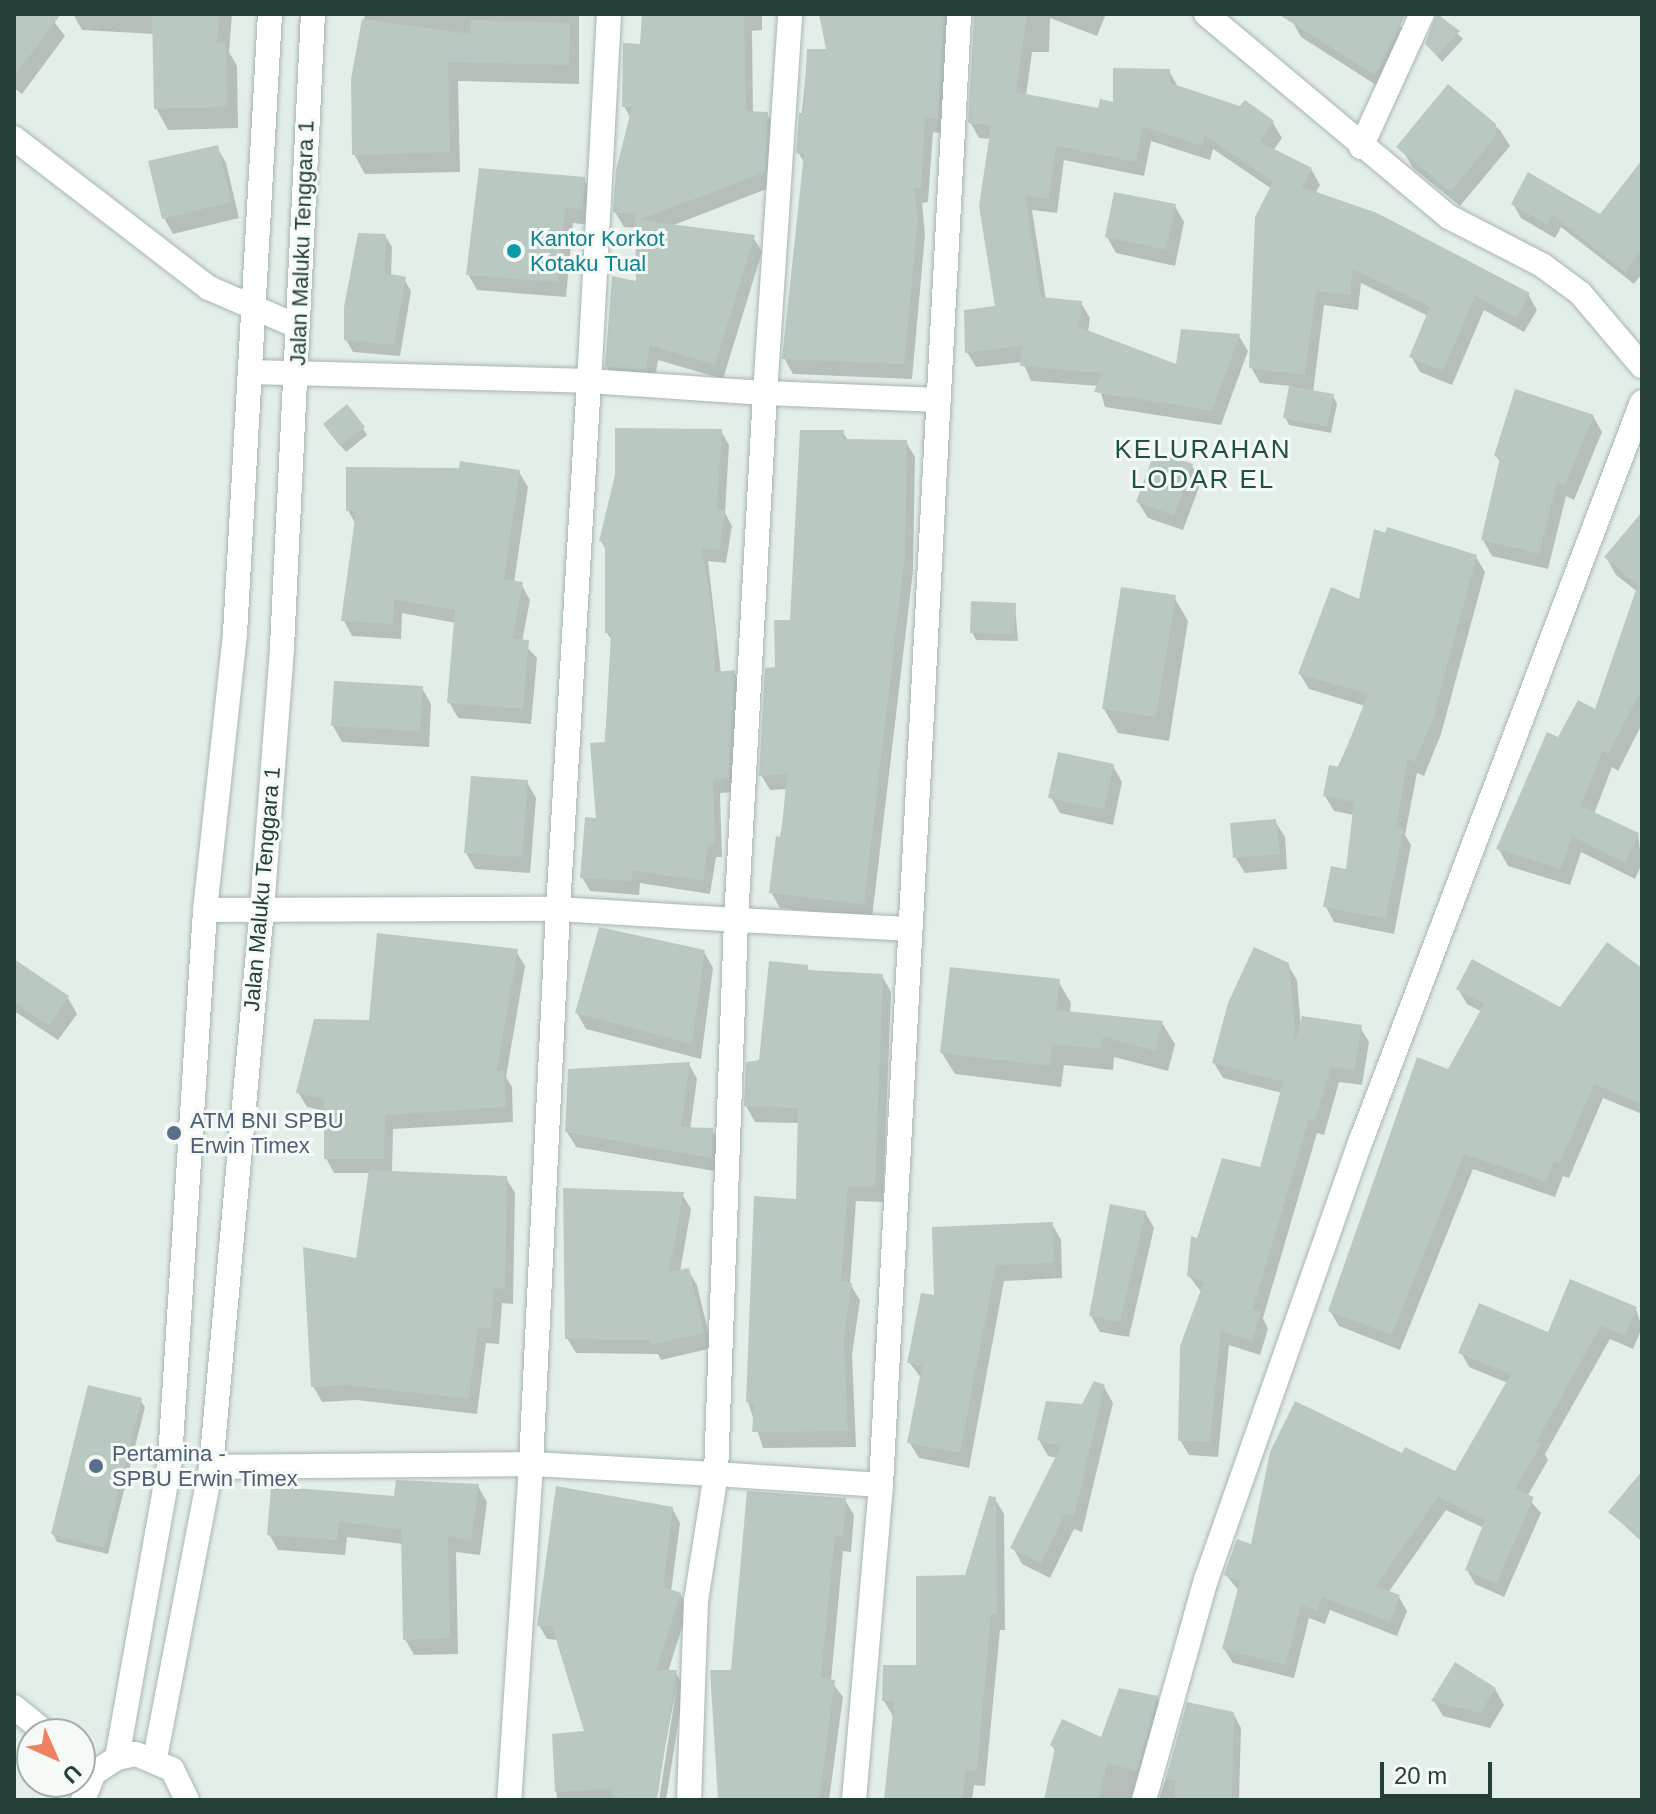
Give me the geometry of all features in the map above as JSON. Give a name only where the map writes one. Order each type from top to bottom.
[{"type":"street","name":"Jalan Maluku Tenggara 1","points":[[117,1758],[170,1459],[205,910],[235,634],[250,372],[250,308],[270,14]]},
{"type":"street","name":"Jalan Maluku Tenggara 1","points":[[155,1758],[211,1467],[262,909],[297,377],[313,14]]},
{"type":"street","points":[[509,1800],[531,1464],[558,909],[609,14]]},
{"type":"street","points":[[689,1800],[696,1601],[716,1474],[736,920],[765,393],[790,14]]},
{"type":"street","points":[[854,1800],[881,1485],[959,14]]},
{"type":"street","points":[[1206,14],[1361,147],[1449,217],[1542,265],[1580,293],[1642,366]]},
{"type":"street","points":[[1361,147],[1422,14]]},
{"type":"street","points":[[14,138],[209,288],[297,326]]},
{"type":"street","points":[[250,372],[297,377],[589,381],[765,393],[939,400]]},
{"type":"street","points":[[1144,1800],[1206,1580],[1362,1138],[1642,402]]},
{"type":"street","points":[[205,910],[558,909],[910,929]]},
{"type":"street","points":[[211,1467],[531,1464],[881,1485]]},
{"type":"street","points":[[96,1764],[117,1758],[155,1758],[172,1769],[187,1800]]},
{"type":"building","points":[[14,14],[61,14],[14,77]]},
{"type":"building","points":[[152,14],[219,14],[217,43],[226,43],[227,107],[154,109]]},
{"type":"building","points":[[642,14],[744,14],[746,111],[768,112],[765,172],[639,220],[755,235],[715,365],[650,345],[646,370],[605,367],[612,276],[636,281],[635,214],[613,212],[616,170],[632,107],[622,107],[623,43],[640,44]]},
{"type":"building","points":[[819,14],[944,14],[938,119],[925,117],[921,188],[914,188],[918,218],[904,364],[782,359],[804,154],[796,153],[799,113],[804,113],[807,49],[826,49]]},
{"type":"building","points":[[974,14],[1027,14],[1016,92],[1098,108],[1100,99],[1113,102],[1113,68],[1170,69],[1170,83],[1240,106],[1245,100],[1274,121],[1260,142],[1312,168],[1302,187],[1377,213],[1530,293],[1516,318],[1475,296],[1443,371],[1409,357],[1430,307],[1353,269],[1350,295],[1316,291],[1305,375],[1249,368],[1255,217],[1273,182],[1205,136],[1202,146],[1143,127],[1136,162],[1056,146],[1049,199],[1025,195],[1041,297],[1082,301],[1079,327],[1176,364],[1181,329],[1240,334],[1212,411],[1094,392],[1102,373],[1020,366],[1022,346],[965,353],[964,310],[995,306],[979,206],[991,126],[968,123]]},
{"type":"building","points":[[1278,14],[1406,14],[1375,75]]},
{"type":"building","points":[[1437,14],[1460,31],[1437,56],[1425,44]]},
{"type":"building","points":[[362,19],[470,34],[471,20],[570,23],[569,65],[448,62],[450,152],[352,155],[351,79]]},
{"type":"building","points":[[1448,84],[1496,124],[1496,136],[1451,192],[1396,147]]},
{"type":"building","points":[[218,145],[231,202],[162,219],[148,161]]},
{"type":"building","points":[[1642,160],[1642,250],[1625,272],[1553,215],[1547,225],[1511,204],[1528,172],[1600,214]]},
{"type":"building","points":[[479,168],[585,177],[583,209],[565,208],[558,282],[466,275]]},
{"type":"building","points":[[1114,192],[1176,204],[1166,250],[1105,237]]},
{"type":"building","points":[[358,233],[386,234],[385,273],[406,277],[394,345],[344,340],[344,307]]},
{"type":"building","points":[[1289,386],[1334,394],[1327,426],[1283,418]]},
{"type":"building","points":[[1515,389],[1594,415],[1565,485],[1557,482],[1539,554],[1481,540],[1500,458],[1494,456]]},
{"type":"building","points":[[347,404],[365,427],[340,446],[323,424]]},
{"type":"building","points":[[615,428],[722,429],[717,509],[725,511],[719,550],[702,548],[715,631],[714,672],[735,670],[729,778],[713,780],[715,844],[708,844],[703,881],[633,870],[632,881],[580,878],[585,817],[596,818],[590,743],[605,742],[611,633],[605,633],[605,543],[599,541],[615,475]]},
{"type":"building","points":[[800,430],[844,430],[843,439],[907,440],[905,555],[864,904],[769,893],[776,836],[781,837],[787,774],[759,776],[765,668],[775,667],[774,620],[790,620]]},
{"type":"building","points":[[1155,451],[1193,464],[1174,515],[1136,502]]},
{"type":"building","points":[[460,461],[520,470],[504,579],[523,582],[512,639],[529,640],[523,709],[447,703],[455,610],[394,599],[393,624],[341,621],[356,511],[346,511],[346,467],[459,468]]},
{"type":"building","points":[[1642,512],[1642,689],[1608,754],[1602,751],[1581,806],[1639,833],[1625,863],[1572,836],[1561,869],[1496,849],[1547,732],[1558,737],[1578,700],[1595,709],[1637,587],[1641,588],[1604,557]]},
{"type":"building","points":[[1387,527],[1477,555],[1433,718],[1415,762],[1408,759],[1396,827],[1404,828],[1385,919],[1323,907],[1331,866],[1346,869],[1354,802],[1323,796],[1329,765],[1339,767],[1368,694],[1298,674],[1331,587],[1359,599],[1374,529],[1385,533]]},
{"type":"building","points":[[1121,587],[1176,595],[1156,717],[1102,709]]},
{"type":"building","points":[[971,601],[1016,603],[1014,634],[970,633]]},
{"type":"building","points":[[334,681],[423,686],[420,731],[331,726]]},
{"type":"building","points":[[1058,752],[1114,764],[1104,809],[1048,798]]},
{"type":"building","points":[[471,776],[528,780],[522,857],[464,853]]},
{"type":"building","points":[[1276,819],[1280,854],[1233,858],[1230,823]]},
{"type":"building","points":[[599,927],[705,950],[692,1044],[575,1013]]},
{"type":"building","points":[[377,933],[518,949],[497,1071],[504,1070],[506,1107],[385,1115],[384,1159],[324,1159],[324,1099],[296,1093],[314,1019],[369,1020]]},
{"type":"building","points":[[1607,942],[1642,968],[1642,1104],[1594,1084],[1560,1163],[1554,1161],[1547,1182],[1464,1154],[1392,1335],[1328,1311],[1417,1057],[1448,1069],[1484,1004],[1456,989],[1472,959],[1560,1007]]},
{"type":"building","points":[[1254,947],[1289,963],[1296,1041],[1302,1016],[1362,1025],[1354,1071],[1331,1067],[1315,1121],[1309,1119],[1253,1309],[1261,1312],[1252,1341],[1221,1331],[1210,1442],[1178,1441],[1180,1346],[1204,1282],[1187,1276],[1191,1236],[1197,1238],[1222,1158],[1260,1167],[1283,1082],[1212,1063],[1228,1003]]},
{"type":"building","points":[[14,959],[69,996],[49,1026],[14,1002]]},
{"type":"building","points":[[769,961],[808,965],[808,970],[883,974],[875,1187],[848,1186],[841,1281],[852,1283],[844,1338],[848,1431],[752,1432],[754,1404],[746,1402],[754,1196],[796,1199],[798,1108],[744,1106],[746,1062],[759,1060]]},
{"type":"building","points":[[950,967],[1060,979],[1056,1010],[1163,1021],[1156,1051],[1103,1037],[1101,1049],[1052,1044],[1050,1066],[940,1053]]},
{"type":"building","points":[[690,1062],[681,1127],[713,1128],[712,1158],[565,1132],[568,1069]]},
{"type":"building","points":[[369,1170],[507,1176],[505,1289],[494,1288],[491,1329],[478,1328],[469,1399],[347,1385],[311,1387],[303,1247],[356,1258]]},
{"type":"building","points":[[563,1188],[684,1192],[669,1272],[689,1268],[704,1333],[651,1345],[649,1340],[565,1339]]},
{"type":"building","points":[[1110,1204],[1146,1211],[1120,1322],[1089,1316]]},
{"type":"building","points":[[1053,1222],[1054,1263],[996,1265],[960,1453],[907,1443],[922,1366],[907,1363],[921,1293],[934,1295],[932,1227]]},
{"type":"building","points":[[1570,1279],[1637,1307],[1625,1336],[1601,1326],[1536,1442],[1541,1444],[1515,1489],[1534,1497],[1496,1584],[1465,1570],[1485,1520],[1438,1497],[1376,1586],[1400,1595],[1390,1622],[1322,1597],[1317,1611],[1301,1605],[1286,1665],[1222,1649],[1240,1581],[1224,1575],[1237,1539],[1251,1544],[1270,1452],[1295,1401],[1402,1453],[1405,1447],[1455,1471],[1511,1374],[1458,1353],[1479,1303],[1548,1332]]},
{"type":"building","points":[[1094,1381],[1105,1385],[1074,1517],[1065,1514],[1041,1563],[1010,1548],[1061,1446],[1037,1440],[1046,1401],[1082,1404]]},
{"type":"building","name":"Pertamina - SPBU Erwin Timex","points":[[88,1385],[142,1398],[104,1548],[51,1534]]},
{"type":"building","points":[[1642,1471],[1642,1540],[1608,1512]]},
{"type":"building","points":[[396,1480],[479,1484],[471,1540],[448,1536],[450,1638],[403,1640],[401,1530],[339,1521],[337,1540],[267,1535],[271,1486],[394,1496]]},
{"type":"building","points":[[556,1486],[673,1507],[663,1587],[681,1593],[656,1670],[677,1670],[657,1800],[612,1797],[613,1789],[555,1792],[552,1734],[584,1731],[552,1626],[537,1626]]},
{"type":"building","points":[[747,1491],[846,1498],[843,1537],[835,1536],[821,1678],[835,1680],[819,1800],[718,1800],[710,1670],[731,1670]]},
{"type":"building","points":[[989,1496],[996,1497],[997,1614],[991,1614],[977,1771],[966,1770],[962,1800],[884,1800],[894,1701],[882,1701],[883,1665],[916,1665],[916,1576],[965,1575]]},
{"type":"building","points":[[1455,1662],[1496,1688],[1480,1713],[1431,1701]]},
{"type":"building","points":[[1119,1688],[1158,1696],[1137,1771],[1107,1763],[1099,1800],[1044,1800],[1055,1748],[1050,1745],[1062,1719],[1101,1737]]},
{"type":"building","points":[[1187,1702],[1234,1712],[1232,1800],[1174,1798],[1175,1781],[1166,1779]]},
{"type":"place","name":"Kantor Korkot Kotaku Tual","points":[[514,251]]},
{"type":"place","name":"ATM BNI SPBU Erwin Timex","points":[[174,1133]]},
{"type":"place","name":"Pertamina - SPBU Erwin Timex","points":[[96,1466]]},
{"type":"district","name":"KELURAHAN LODAR EL","points":[[1203,465]]}]
